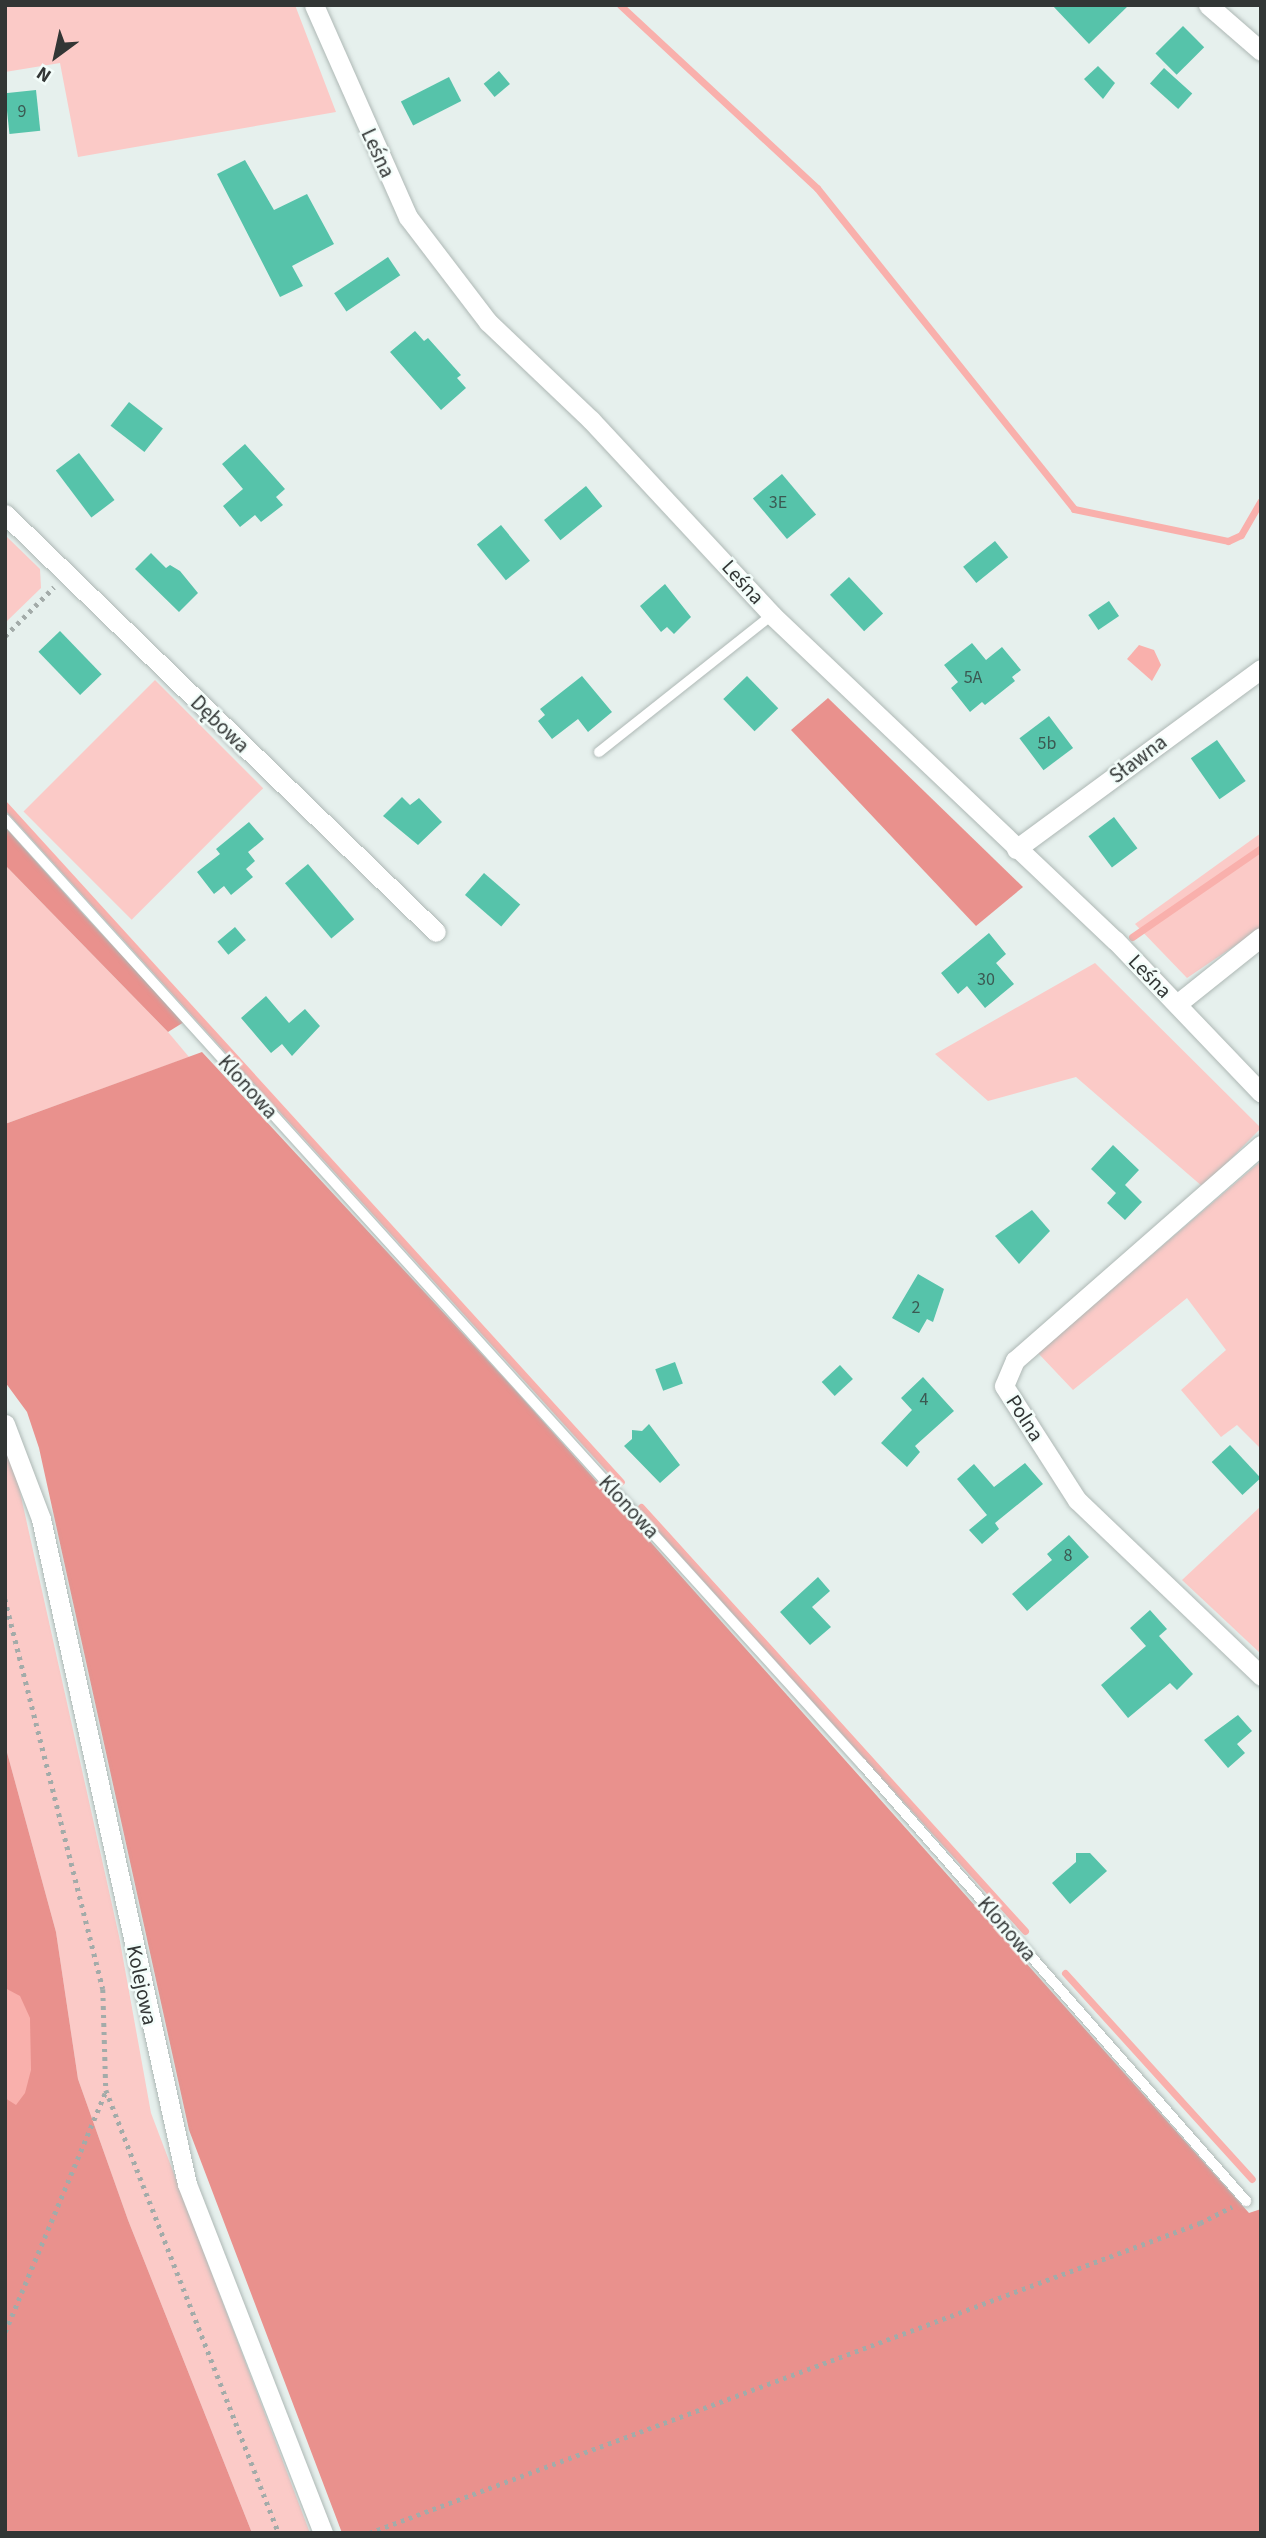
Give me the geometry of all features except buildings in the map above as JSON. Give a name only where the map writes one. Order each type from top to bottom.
[{"type":"street","name":"Leśna","points":[[314,5],[408,217],[488,322],[591,420],[772,615],[1177,1004],[1261,1093]]},
{"type":"street","points":[[1208,5],[1261,51]]},
{"type":"street","name":"Dębowa","points":[[5,514],[436,932]]},
{"type":"street","name":"Sławna","points":[[1016,849],[1261,670]]},
{"type":"street","points":[[1177,1004],[1261,937]]},
{"type":"street","name":"Polna","points":[[1261,1145],[1015,1360],[1004,1386],[1077,1500],[1261,1676]]},
{"type":"street","name":"Kolejowa","points":[[5,1424],[41,1519],[187,2184],[323,2533]]},
{"type":"lane","points":[[599,752],[772,615]]},
{"type":"lane","name":"Klonowa","points":[[5,819],[862,1764],[1245,2201]]},
{"type":"path","points":[[5,636],[66,575]]},
{"type":"path","points":[[5,1599],[103,1989],[106,2090],[279,2533]]},
{"type":"path","points":[[5,2332],[106,2090]]},
{"type":"path","points":[[369,2533],[1200,2223],[1245,2201]]},
{"type":"shaded area","points":[[5,5],[295,5],[336,112],[78,157],[60,63],[5,72]]},
{"type":"shaded area","points":[[5,535],[40,569],[41,588],[5,623]]},
{"type":"shaded area","points":[[1139,645],[1154,650],[1161,665],[1152,681],[1127,659]]},
{"type":"shaded area","points":[[155,680],[263,788],[132,920],[23,812]]},
{"type":"shaded area","points":[[828,698],[1023,887],[976,926],[791,730]]},
{"type":"shaded area","points":[[5,827],[184,1022],[168,1032],[5,865]]},
{"type":"shaded area","points":[[1261,833],[1261,928],[1187,978],[1135,924]]},
{"type":"shaded area","points":[[5,865],[168,1032],[189,1057],[5,1124]]},
{"type":"shaded area","points":[[1095,963],[1261,1128],[1203,1187],[1076,1077],[988,1101],[935,1054]]},
{"type":"shaded area","points":[[202,1052],[515,1390],[1249,2213],[1261,2209],[1261,2533],[342,2533],[189,2130],[39,1448],[27,1412],[5,1382],[5,1124]]},
{"type":"shaded area","points":[[1261,1161],[1261,1449],[1237,1425],[1221,1437],[1181,1390],[1226,1350],[1187,1298],[1073,1390],[1038,1353]]},
{"type":"shaded area","points":[[5,1448],[16,1474],[119,1936],[151,2113],[310,2533],[252,2533],[128,2220],[78,2079],[56,1932],[5,1745]]},
{"type":"shaded area","points":[[1261,1506],[1261,1654],[1182,1580]]},
{"type":"shaded area","points":[[5,1745],[56,1932],[78,2079],[128,2220],[252,2533],[5,2533]]},
{"type":"shaded area","points":[[5,1988],[20,1996],[30,2018],[31,2070],[25,2093],[16,2105],[5,2098]]},
{"type":"waterway","points":[[620,5],[817,188],[1074,509],[1228,541],[1241,535],[1261,501]]},
{"type":"waterway","points":[[5,805],[621,1482]]},
{"type":"waterway","points":[[1132,937],[1261,848]]},
{"type":"waterway","points":[[641,1507],[1025,1931]]},
{"type":"waterway","points":[[1065,1973],[1252,2179]]}]
